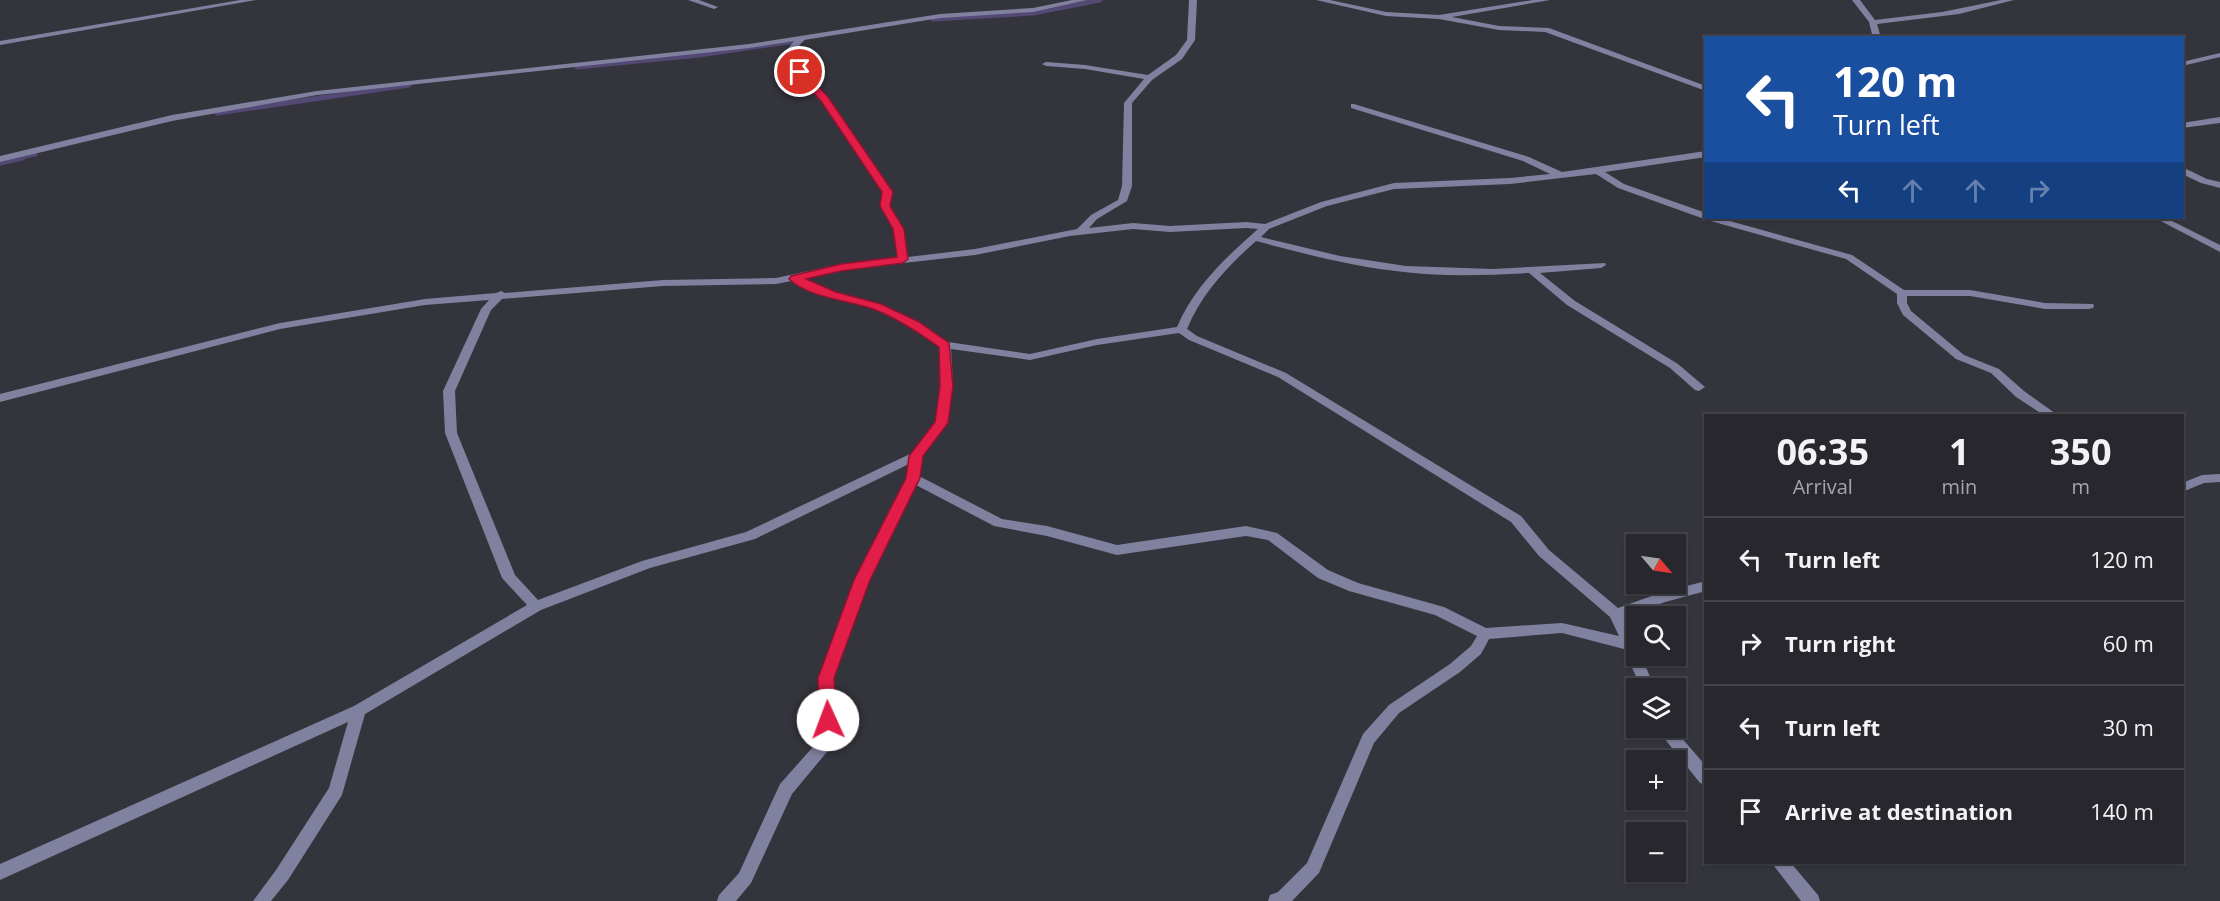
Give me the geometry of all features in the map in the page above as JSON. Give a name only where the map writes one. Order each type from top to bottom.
[{"type":"street","points":[[0,43],[252,0]]},
{"type":"street","points":[[692,0],[714,7]]},
{"type":"street","points":[[0,159],[172,118],[317,93],[749,46],[940,16],[1033,10],[1083,0]]},
{"type":"street","points":[[1080,232],[1094,217],[1122,201],[1127,186],[1128,103],[1149,78],[1179,57],[1191,40],[1193,0]]},
{"type":"street","points":[[1320,0],[1386,14],[1439,17],[1500,28],[1546,30],[1704,88]]},
{"type":"street","points":[[1439,17],[1546,0]]},
{"type":"street","points":[[1856,0],[1873,22],[1876,36]]},
{"type":"street","points":[[1873,22],[1928,18],[1969,11],[2010,0]]},
{"type":"street","points":[[801,38],[787,55],[825,99],[888,192],[885,206],[898,229],[903,259]]},
{"type":"street","points":[[2184,64],[2220,55]]},
{"type":"street","points":[[1046,64],[1085,67],[1149,78]]},
{"type":"street","points":[[1354,106],[1526,159],[1561,175]]},
{"type":"street","points":[[2184,126],[2220,120]]},
{"type":"street","points":[[1181,330],[1186,315],[1221,268],[1254,237],[1266,227],[1324,204],[1394,186],[1510,181],[1598,171],[1704,154]]},
{"type":"street","points":[[1598,171],[1622,186],[1704,215]]},
{"type":"street","points":[[2184,171],[2204,181],[2220,185]]},
{"type":"street","points":[[1714,219],[1849,257],[1902,293],[1970,293],[2045,306],[2089,306]]},
{"type":"street","points":[[2162,219],[2220,249]]},
{"type":"street","points":[[0,398],[280,326],[425,302],[501,294],[663,283],[795,279],[841,267],[975,252],[1080,232],[1133,226],[1170,229],[1246,225],[1266,227]]},
{"type":"street","points":[[1254,237],[1312,253],[1388,267],[1429,271],[1532,271],[1601,265]]},
{"type":"street","points":[[1532,271],[1571,303],[1674,366],[1698,387]]},
{"type":"street","points":[[795,279],[832,295],[876,306],[914,324],[945,345],[1030,357],[1097,342],[1181,330],[1193,338],[1282,375],[1516,519],[1544,553],[1616,614],[1626,639]]},
{"type":"street","points":[[1902,293],[1902,303],[1907,313],[1960,357],[1995,371],[2020,394],[2051,414]]},
{"type":"street","points":[[501,294],[486,309],[449,391],[450,434],[509,578],[536,606]]},
{"type":"street","points":[[0,872],[359,710],[536,606],[647,564],[750,536],[916,456],[941,423],[947,386],[945,345]]},
{"type":"street","points":[[725,901],[745,878],[786,789],[828,741],[826,678],[862,580],[913,478],[916,456]]},
{"type":"street","points":[[913,478],[999,523],[1047,531],[1117,550],[1246,531],[1272,536],[1323,574],[1354,587],[1439,611],[1485,634],[1562,628],[1626,644]]},
{"type":"street","points":[[2184,487],[2202,479],[2220,478]]},
{"type":"street","points":[[1616,614],[1663,597],[1704,587]]},
{"type":"street","points":[[1276,901],[1284,898],[1313,868],[1368,739],[1394,709],[1455,668],[1476,650],[1485,634]]},
{"type":"street","points":[[261,901],[282,874],[336,790],[359,710]]},
{"type":"street","points":[[1672,738],[1704,776]]},
{"type":"street","points":[[1781,864],[1812,901]]},
{"type":"waterway","points":[[933,19],[1033,13],[1100,0]]},
{"type":"waterway","points":[[577,67],[699,55],[802,40]]},
{"type":"waterway","points":[[217,113],[409,85]]},
{"type":"waterway","points":[[15,158],[35,154]]},
{"type":"waterway","points":[[0,162],[22,157]]},
{"type":"route","points":[[800,72],[825,99],[888,192],[885,206],[898,229],[903,259],[841,267],[795,279],[832,295],[876,306],[914,324],[945,345],[947,386],[941,423],[916,456],[913,478],[862,580],[826,678],[828,720]]}]
